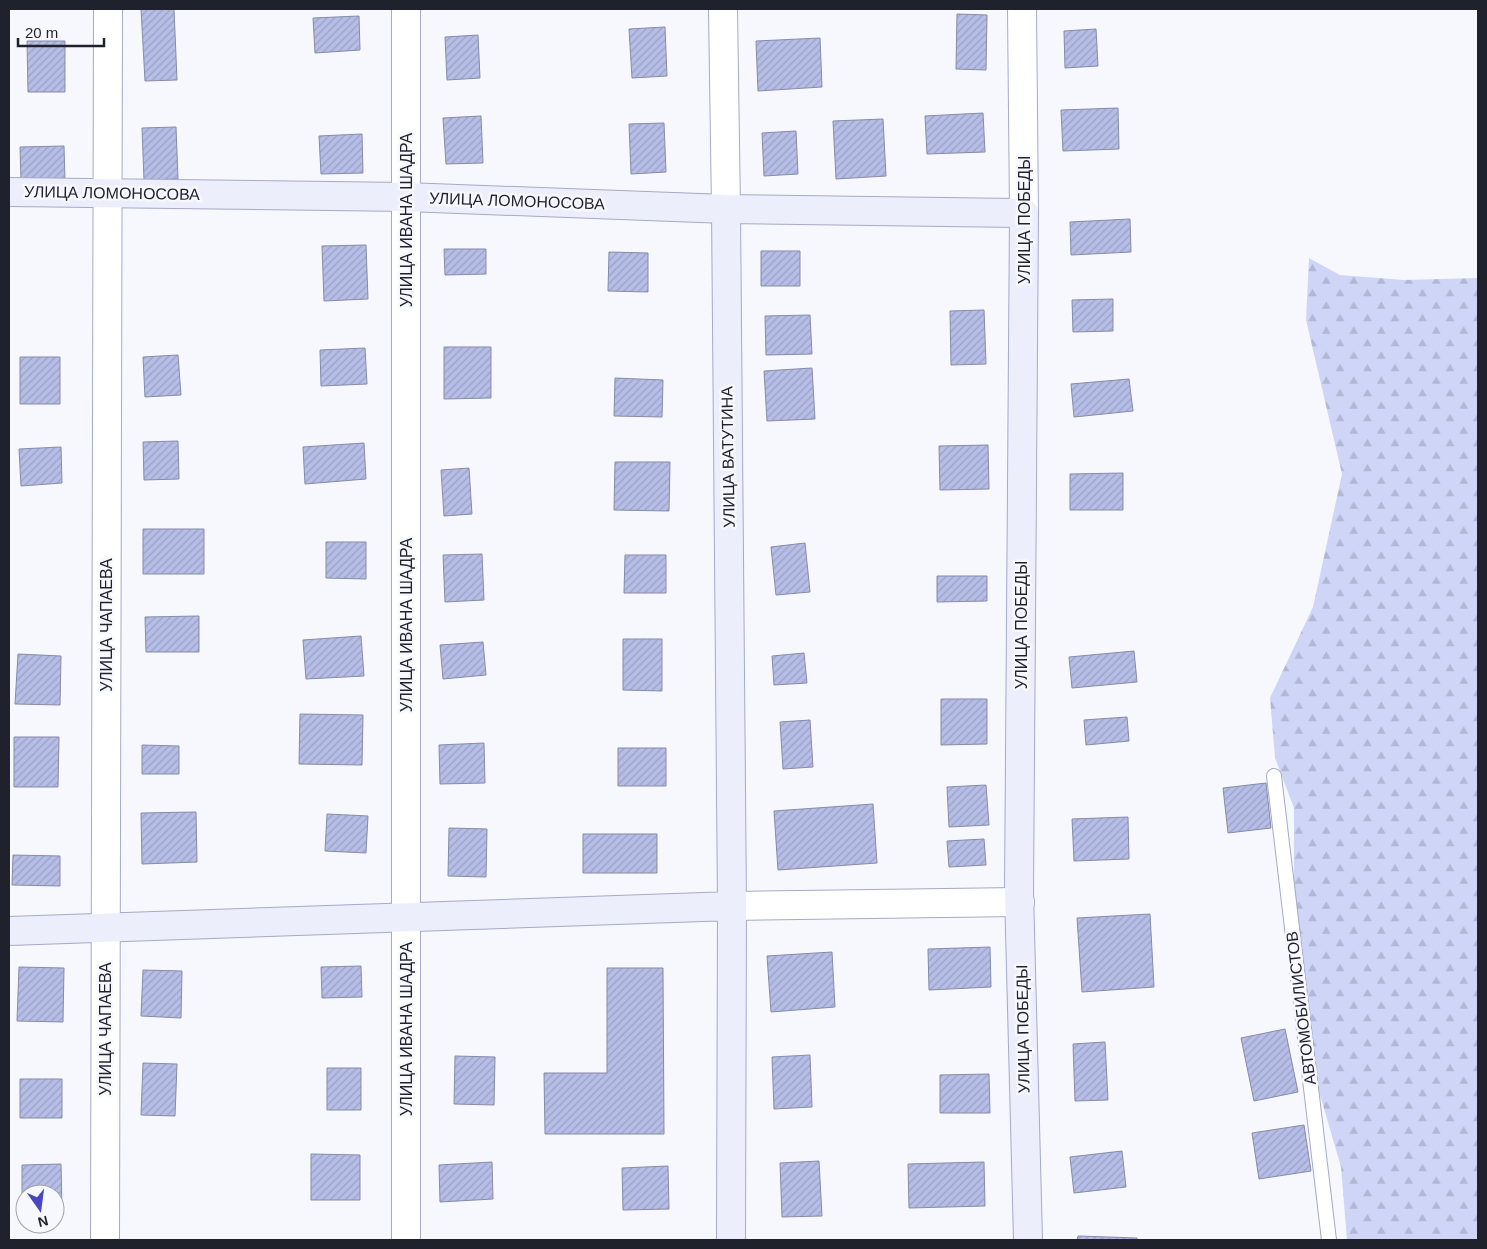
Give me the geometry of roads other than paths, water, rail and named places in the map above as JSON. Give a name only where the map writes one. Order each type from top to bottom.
[{"type":"street","name":"УЛИЦА ЧАПАЕВА","points":[[105,1240],[108,9]]},
{"type":"street","name":"УЛИЦА ИВАНА ШАДРА","points":[[406,9],[406,1240]]},
{"type":"street","name":"УЛИЦА ВАТУТИНА","points":[[723,9],[732,906],[731,1240]]},
{"type":"street","name":"УЛИЦА ПОБЕДЫ","points":[[1022,9],[1024,213],[1020,902],[1028,1240]]},
{"type":"street","name":"УЛИЦА ЛОМОНОСОВА","points":[[9,192],[406,197],[726,209],[1024,213]]},
{"type":"street","points":[[9,931],[732,906],[1020,902]]},
{"type":"lane","name":"АВТОМОБИЛИСТОВ","points":[[1274,776],[1329,1240]]}]
